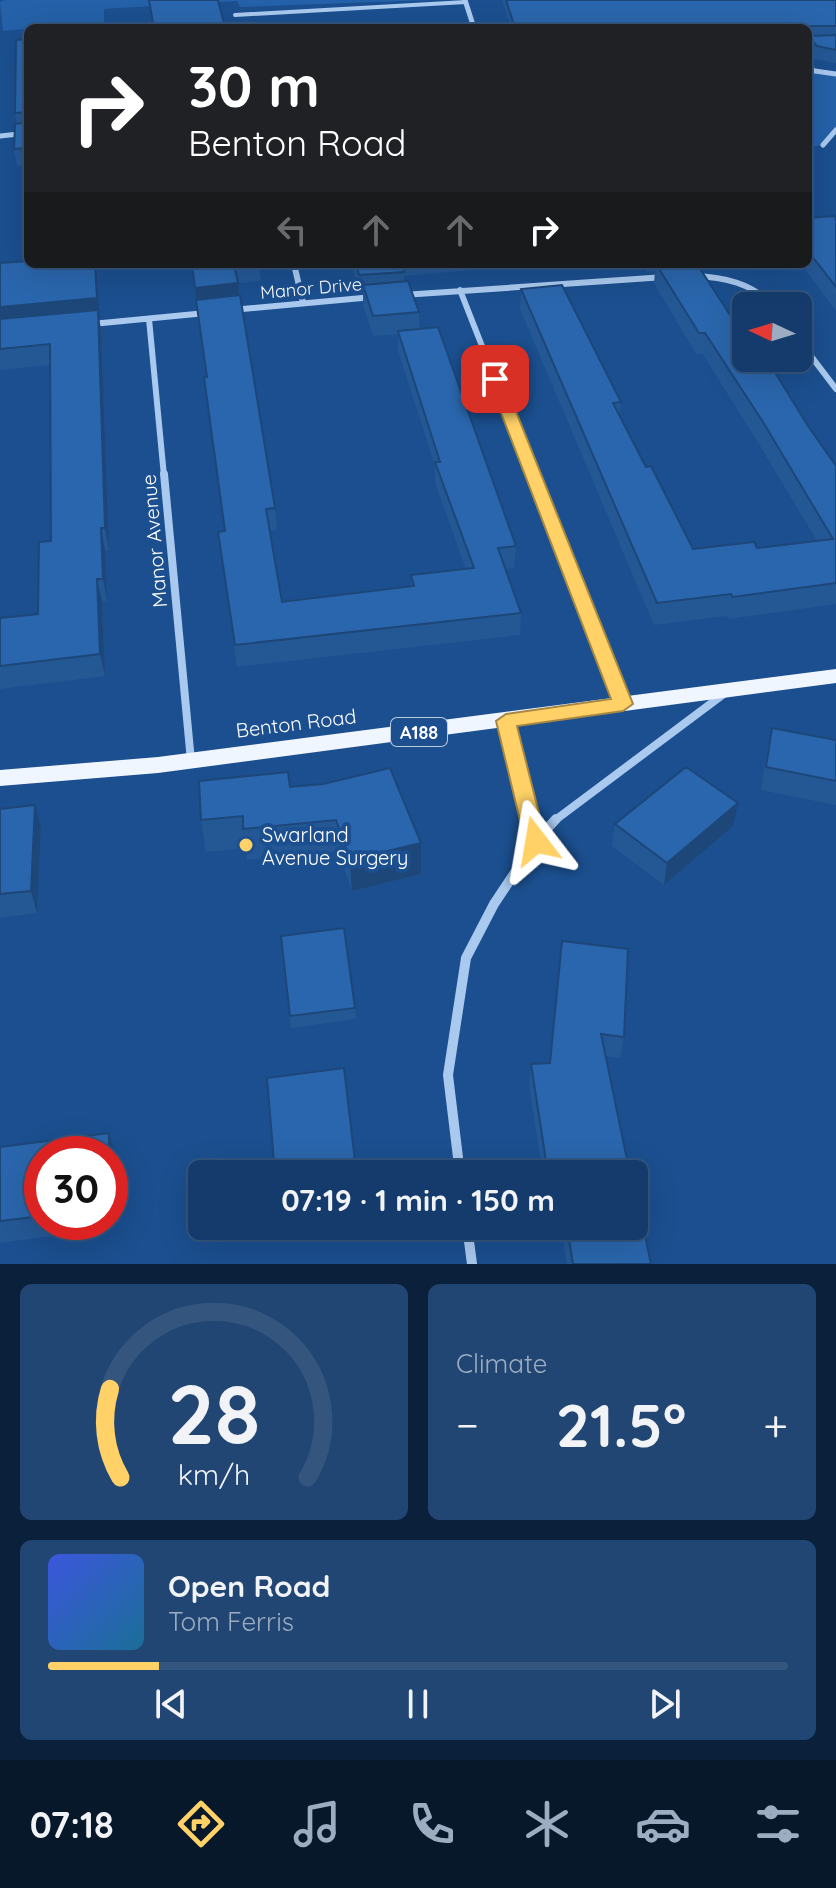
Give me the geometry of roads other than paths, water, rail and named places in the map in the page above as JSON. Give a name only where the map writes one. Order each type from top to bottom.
[{"type":"main road","name":"Benton Road","points":[[0,778],[191,761],[836,676]]},
{"type":"street","points":[[465,1],[473,24]]},
{"type":"street","points":[[812,70],[836,74]]},
{"type":"street","points":[[823,145],[836,130]]},
{"type":"street","points":[[0,136],[24,133]]},
{"type":"street","points":[[295,268],[303,303]]},
{"type":"street","points":[[398,295],[671,276]]},
{"type":"street","points":[[685,276],[730,279],[757,292]]},
{"type":"street","points":[[460,290],[623,704]]},
{"type":"street","name":"Manor Drive","points":[[226,311],[382,296]]},
{"type":"street","points":[[90,325],[211,312]]},
{"type":"street","name":"Manor Avenue","points":[[149,319],[191,761]]},
{"type":"street","points":[[812,357],[836,389]]},
{"type":"street","points":[[458,1160],[448,1075],[466,958],[494,904],[536,841],[558,816],[730,690]]},
{"type":"street","points":[[506,721],[536,841]]},
{"type":"street","points":[[469,1240],[472,1264]]},
{"type":"lane","points":[[235,15],[465,1]]},
{"type":"place","name":"Swarland Avenue Surgery","points":[[246,845]]}]
